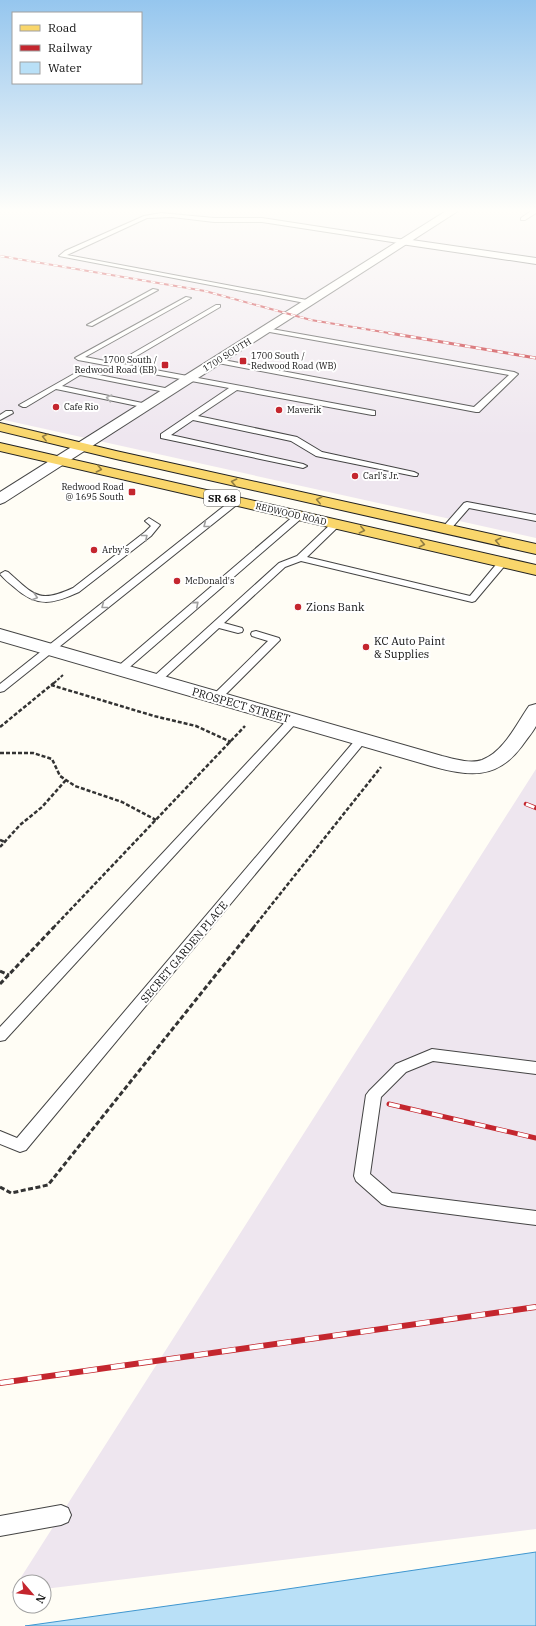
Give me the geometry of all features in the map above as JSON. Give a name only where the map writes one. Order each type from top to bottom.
[{"type":"main road","name":"REDWOOD ROAD","points":[[0,427],[82,447],[536,549]]},
{"type":"main road","name":"REDWOOD ROAD","points":[[0,447],[536,570]]},
{"type":"street","name":"1700 SOUTH","points":[[0,499],[332,287]]},
{"type":"street","name":"PROSPECT STREET","points":[[0,635],[451,766],[472,768],[492,765],[505,754],[536,710]]},
{"type":"lane","points":[[228,287],[310,302]]},
{"type":"lane","points":[[90,325],[155,290]]},
{"type":"lane","points":[[188,298],[78,358],[372,413]]},
{"type":"lane","points":[[117,365],[218,306]]},
{"type":"lane","points":[[218,361],[476,410],[514,374],[266,330]]},
{"type":"lane","points":[[23,404],[79,373],[170,391]]},
{"type":"lane","points":[[56,387],[147,406]]},
{"type":"lane","points":[[236,387],[164,436],[303,466]]},
{"type":"lane","points":[[0,418],[9,412]]},
{"type":"lane","points":[[191,417],[294,439],[319,454],[414,474]]},
{"type":"lane","points":[[0,689],[236,501]]},
{"type":"lane","points":[[446,529],[467,505],[536,518]]},
{"type":"lane","points":[[120,670],[299,516]]},
{"type":"lane","points":[[5,574],[28,596],[36,599],[55,598],[66,595],[76,590],[148,534],[156,525],[148,521]]},
{"type":"lane","points":[[156,680],[282,565],[300,558],[336,524]]},
{"type":"lane","points":[[300,558],[472,600],[502,562]]},
{"type":"lane","points":[[218,624],[238,630]]},
{"type":"lane","points":[[216,698],[275,640],[256,634]]},
{"type":"lane","points":[[0,1036],[293,720]]},
{"type":"lane","name":"SECRET GARDEN PLACE","points":[[0,1137],[20,1146],[361,740]]},
{"type":"lane","points":[[536,1068],[432,1055],[401,1068],[374,1096],[362,1176],[388,1199],[536,1218]]},
{"type":"lane","points":[[0,1526],[61,1515]]},
{"type":"path","points":[[0,727],[66,672]]},
{"type":"path","points":[[51,685],[154,716],[196,726],[231,742]]},
{"type":"path","points":[[0,984],[246,726]]},
{"type":"path","points":[[0,753],[33,753],[52,759],[60,776],[75,786],[122,802],[156,820]]},
{"type":"path","points":[[0,1187],[11,1193],[48,1185],[381,767]]},
{"type":"path","points":[[0,848],[20,825],[42,807],[66,780]]},
{"type":"path","points":[[0,840],[5,842]]},
{"type":"path","points":[[0,971],[9,975]]},
{"type":"shaded area","points":[[0,287],[536,287],[536,538],[0,419]]},
{"type":"shaded area","points":[[536,769],[536,1529],[52,1588],[52,1574],[23,1574]]},
{"type":"water","points":[[536,1552],[536,1626],[25,1626],[274,1591]]},
{"type":"railway","points":[[181,287],[205,291],[311,320],[389,333]]},
{"type":"railway","points":[[389,333],[395,334]]},
{"type":"railway","points":[[389,333],[536,358]]},
{"type":"railway","points":[[526,804],[536,808]]},
{"type":"railway","points":[[389,1104],[536,1138]]},
{"type":"railway","points":[[0,1383],[536,1307]]},
{"type":"place","name":"1700 South / Redwood Road (WB)","points":[[243,361]]},
{"type":"place","name":"1700 South / Redwood Road (EB)","points":[[165,365]]},
{"type":"place","name":"Cafe Rio","points":[[56,407]]},
{"type":"place","name":"Maverik","points":[[279,410]]},
{"type":"place","name":"Carl's Jr.","points":[[355,476]]},
{"type":"place","name":"Redwood Road @ 1695 South","points":[[132,492]]},
{"type":"place","name":"Arby's","points":[[94,550]]},
{"type":"place","name":"McDonald's","points":[[177,581]]},
{"type":"place","name":"Zions Bank","points":[[298,607]]},
{"type":"place","name":"KC Auto Paint & Supplies","points":[[366,647]]}]
